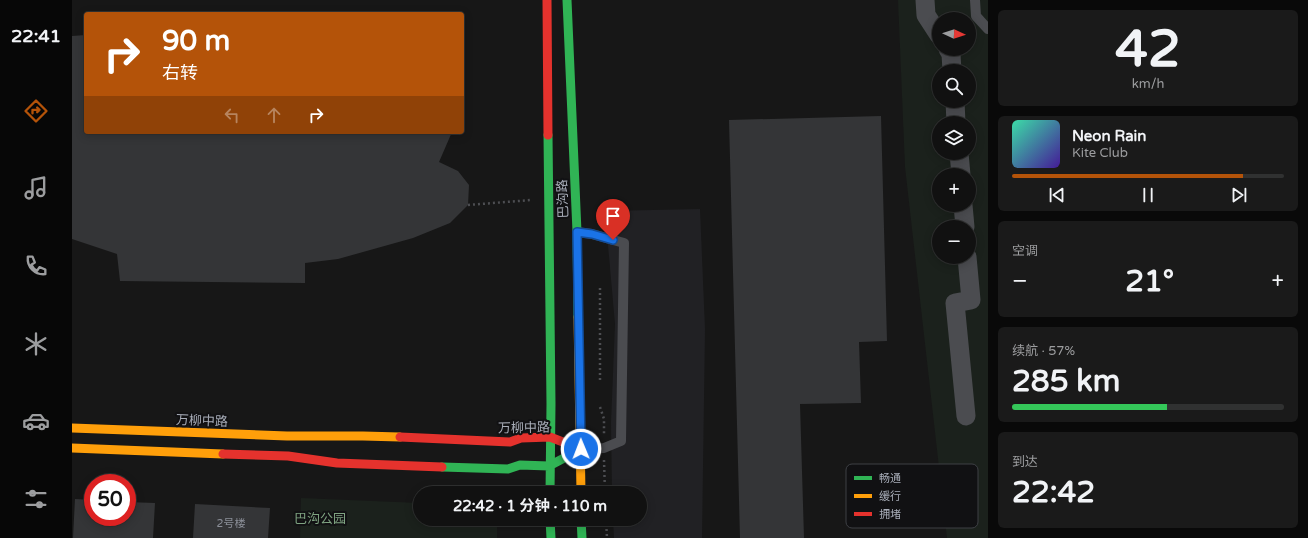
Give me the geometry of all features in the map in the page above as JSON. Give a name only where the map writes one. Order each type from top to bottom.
[{"type":"main road","name":"巴沟路","points":[[547,0],[551,404],[550,486]]},
{"type":"main road","name":"巴沟路","points":[[567,0],[577,232],[581,486]]},
{"type":"main road","name":"万柳中路","points":[[72,428],[280,436],[363,436],[510,442],[521,438],[550,438],[581,449]]},
{"type":"main road","points":[[72,448],[288,456],[337,463],[508,469],[520,465],[550,466],[581,449]]},
{"type":"main road","points":[[550,526],[551,538]]},
{"type":"main road","points":[[581,526],[582,538]]},
{"type":"street","points":[[925,0],[926,15],[932,24]]},
{"type":"street","points":[[966,416],[955,303],[971,300],[968,264]]},
{"type":"lane","points":[[975,0],[976,16],[988,29]]},
{"type":"lane","points":[[577,232],[592,234],[624,243],[621,441],[604,448],[581,449]]},
{"type":"path","points":[[468,205],[531,200]]},
{"type":"path","points":[[600,288],[600,386]]},
{"type":"path","points":[[600,401],[600,408],[604,420],[605,486]]},
{"type":"path","points":[[606,526],[607,538]]},
{"type":"shaded area","points":[[700,209],[705,329],[702,538],[614,538],[613,526],[647,526],[647,486],[612,486],[611,423],[615,324],[605,211]]},
{"type":"green space","points":[[898,0],[988,0],[988,538],[947,538],[946,528],[978,528],[978,464],[939,464],[905,167]]},
{"type":"green space","name":"巴沟公园","points":[[301,498],[413,503],[413,526],[497,526],[497,538],[300,538]]},
{"type":"building","points":[[84,35],[84,134],[451,134],[439,162],[458,171],[469,185],[468,205],[450,223],[413,238],[338,259],[305,263],[305,283],[120,281],[117,254],[72,239],[72,36]]},
{"type":"building","points":[[881,116],[887,341],[859,342],[861,403],[800,404],[804,538],[740,538],[729,120]]},
{"type":"building","points":[[75,499],[84,500],[84,526],[136,526],[136,502],[155,503],[153,538],[73,538]]},
{"type":"building","points":[[195,504],[270,508],[268,538],[193,538]]},
{"type":"traffic: fast","points":[[567,0],[577,232],[578,317]]},
{"type":"traffic: fast","points":[[548,135],[551,404],[550,486]]},
{"type":"traffic: fast","points":[[442,467],[508,469],[520,465],[549,466],[581,449]]},
{"type":"traffic: fast","points":[[550,526],[551,538]]},
{"type":"traffic: fast","points":[[581,526],[582,538]]},
{"type":"traffic: slow","points":[[578,317],[581,486]]},
{"type":"traffic: slow","points":[[72,428],[287,436],[400,437]]},
{"type":"traffic: slow","points":[[72,448],[223,454]]},
{"type":"traffic: jam","points":[[547,0],[548,135]]},
{"type":"traffic: jam","points":[[400,437],[510,442],[521,438],[550,437],[581,449]]},
{"type":"traffic: jam","points":[[223,454],[288,456],[337,463],[442,467]]},
{"type":"route","points":[[581,449],[577,232],[592,234],[613,240]]}]
